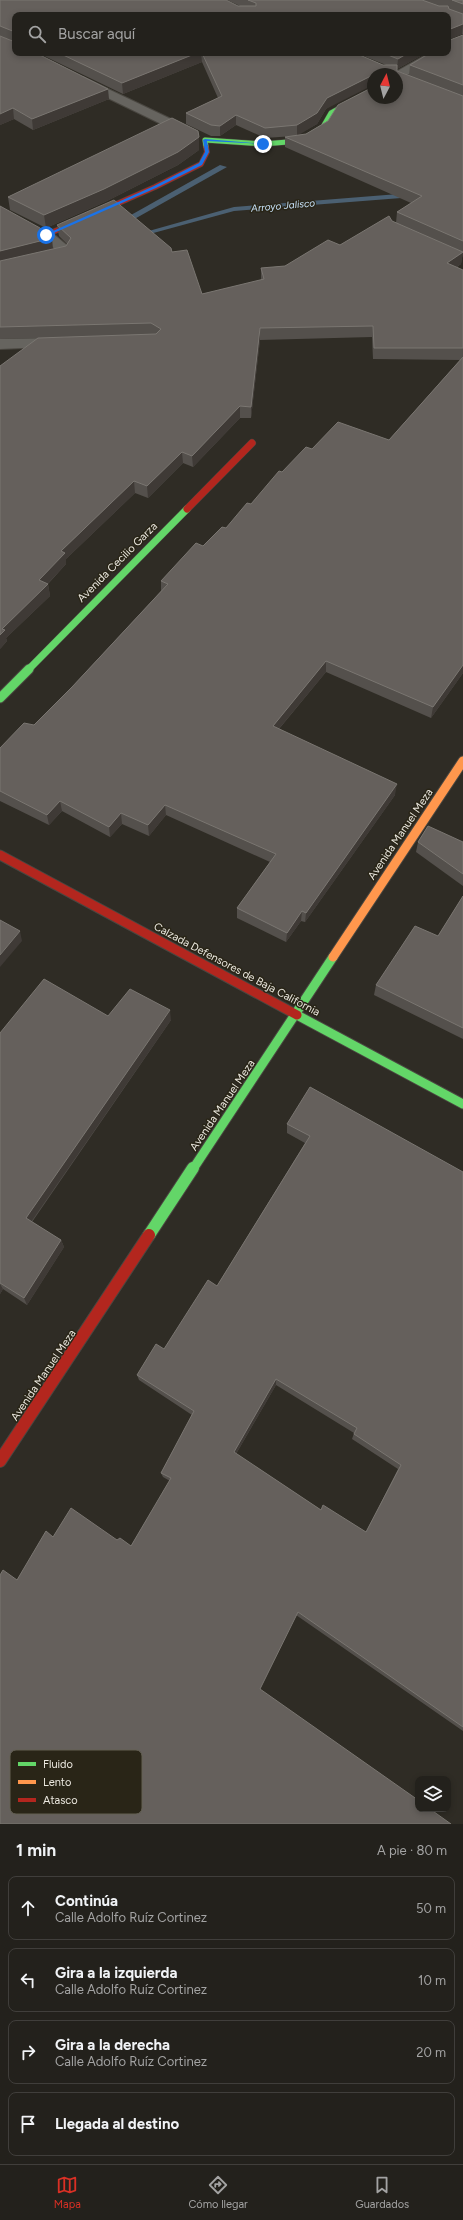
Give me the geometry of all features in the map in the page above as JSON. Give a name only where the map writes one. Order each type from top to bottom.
[{"type":"street","points":[[403,73],[432,56]]},
{"type":"street","points":[[69,74],[205,140],[263,144],[300,140],[323,127],[331,113],[367,93]]},
{"type":"street","points":[[403,78],[412,82]]},
{"type":"street","points":[[46,235],[155,187],[201,164],[207,152],[205,140]]},
{"type":"street","points":[[0,211],[46,235],[64,250],[62,254],[0,268]]},
{"type":"street","points":[[0,344],[72,343]]},
{"type":"street","name":"Avenida Cecilio Garza","points":[[0,698],[252,443]]},
{"type":"street","name":"Avenida Manuel Meza","points":[[0,1461],[463,762]]},
{"type":"street","name":"Calzada Defensores de Baja California","points":[[0,856],[463,1104]]},
{"type":"building","points":[[0,0],[226,0],[238,6],[256,6],[256,3],[248,0],[422,0],[439,6],[448,6],[449,9],[463,14],[463,24],[451,29],[451,12],[12,12],[12,31],[0,26]]},
{"type":"building","points":[[452,0],[463,0],[463,4]]},
{"type":"building","points":[[463,35],[463,85],[410,65],[425,56],[451,56],[451,40]]},
{"type":"building","points":[[0,36],[12,41],[12,56],[42,56],[108,89],[32,119],[13,108],[0,114]]},
{"type":"building","points":[[65,56],[190,56],[122,83]]},
{"type":"building","points":[[203,56],[362,56],[383,65],[397,65],[397,68],[367,68],[367,78],[327,98],[317,113],[297,125],[265,128],[236,115],[220,126],[211,125],[186,113],[222,96]]},
{"type":"building","points":[[390,56],[403,56],[398,59]]},
{"type":"building","points":[[403,73],[463,96],[463,241],[397,212],[422,196],[285,137],[306,134],[328,121],[338,105],[367,90],[367,104],[403,104]]},
{"type":"building","points":[[172,118],[198,131],[199,137],[178,152],[104,189],[44,215],[8,197]]},
{"type":"building","points":[[114,200],[171,248],[172,252],[187,250],[202,294],[264,279],[261,268],[285,266],[328,240],[340,245],[389,216],[392,221],[463,252],[447,263],[463,270],[463,348],[374,348],[373,326],[260,328],[251,407],[240,406],[192,456],[182,452],[147,486],[134,481],[61,551],[65,553],[39,580],[48,584],[2,629],[5,630],[0,635],[0,366],[38,338],[156,334],[161,329],[151,323],[0,327],[0,261],[66,246],[71,238],[57,225]]},
{"type":"building","points":[[0,206],[40,228],[52,238],[0,251]]},
{"type":"building","points":[[463,357],[463,665],[433,707],[326,661],[273,726],[397,784],[306,913],[302,911],[287,933],[237,908],[276,854],[165,805],[148,825],[121,813],[109,827],[60,801],[47,815],[0,791],[0,748],[24,723],[34,725],[72,687],[168,584],[161,581],[196,543],[203,546],[222,527],[226,528],[247,503],[251,504],[279,471],[282,472],[306,447],[312,449],[338,422],[389,440]]},
{"type":"building","points":[[428,826],[463,842],[463,874],[418,842]]},
{"type":"building","points":[[463,896],[463,1028],[376,985],[415,926],[438,936]]},
{"type":"building","points":[[0,920],[20,931],[0,955]]},
{"type":"building","points":[[44,979],[108,1016],[130,989],[170,1010],[26,1218],[61,1240],[24,1298],[0,1283],[0,1033]]},
{"type":"building","points":[[310,1087],[463,1172],[463,1727],[298,1612],[260,1689],[415,1798],[415,1812],[434,1812],[451,1824],[0,1824],[0,1575],[3,1570],[17,1580],[46,1531],[53,1537],[71,1508],[117,1540],[120,1538],[131,1546],[171,1478],[161,1473],[194,1411],[137,1375],[156,1344],[164,1349],[208,1280],[217,1286],[310,1136],[287,1124]],"holes":[[[276,1379],[357,1428],[354,1434],[401,1465],[366,1532],[323,1505],[321,1510],[234,1452]]]},
{"type":"waterway","points":[[119,224],[223,167]]},
{"type":"waterway","name":"Arroyo Jalisco","points":[[135,236],[234,209],[411,195]]},
{"type":"traffic: fast","points":[[206,147],[205,140],[263,144],[300,141],[323,127],[331,113],[367,93]]},
{"type":"traffic: fast","points":[[0,698],[187,509]]},
{"type":"traffic: fast","points":[[149,1235],[333,957]]},
{"type":"traffic: fast","points":[[297,1015],[463,1104]]},
{"type":"traffic: slow","points":[[333,957],[463,761]]},
{"type":"traffic: jam","points":[[0,211],[46,235],[155,187],[201,164],[207,152],[206,147]]},
{"type":"traffic: jam","points":[[187,509],[252,443]]},
{"type":"traffic: jam","points":[[0,855],[297,1015]]},
{"type":"traffic: jam","points":[[0,1461],[149,1235]]},
{"type":"route","points":[[46,235],[155,187],[201,164],[207,152],[205,140],[263,144]]}]
